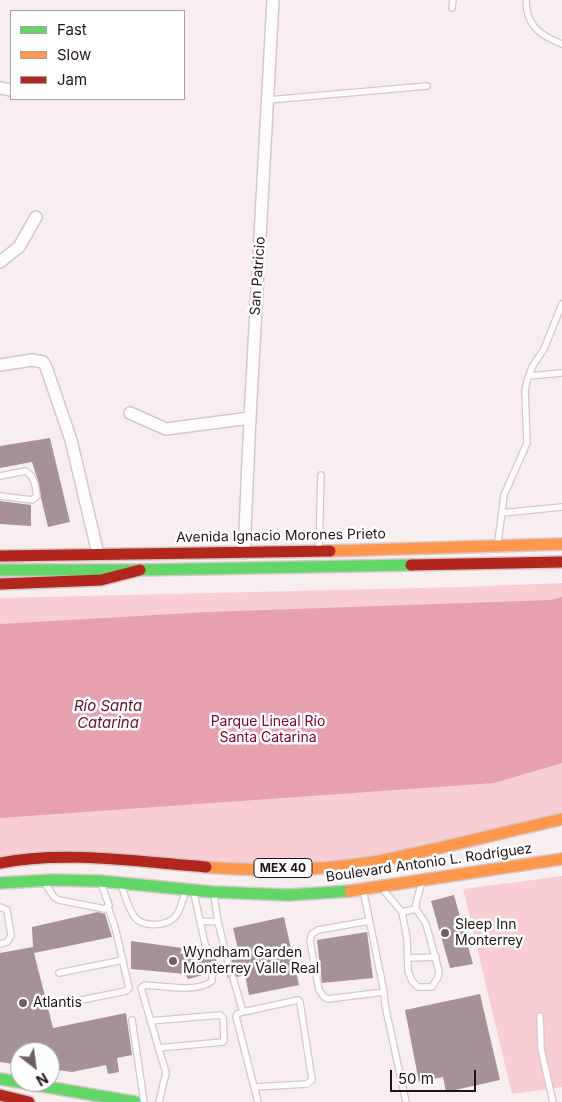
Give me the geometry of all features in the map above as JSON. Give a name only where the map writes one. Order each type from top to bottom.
[{"type":"main road","name":"Avenida Ignacio Morones Prieto","points":[[0,556],[244,553],[562,544]]},
{"type":"main road","points":[[0,545],[64,554]]},
{"type":"main road","points":[[0,570],[140,570],[562,562]]},
{"type":"main road","points":[[0,584],[101,580],[140,570]]},
{"type":"main road","name":"Boulevard Antonio L. Rodríguez","points":[[0,863],[20,860],[93,858],[234,869],[317,868],[372,862],[562,819]]},
{"type":"main road","points":[[0,858],[20,860]]},
{"type":"main road","name":"Boulevard Antonio L. Rodríguez","points":[[0,883],[100,881],[213,892],[289,895],[363,890],[562,859]]},
{"type":"main road","points":[[0,1079],[135,1102]]},
{"type":"main road","points":[[0,1095],[29,1102]]},
{"type":"street","name":"San Patricio","points":[[244,553],[273,0]]},
{"type":"street","points":[[0,262],[19,247],[36,217]]},
{"type":"street","points":[[0,366],[38,360],[43,362],[46,367],[71,440],[98,554]]},
{"type":"street","points":[[130,413],[166,429],[250,418]]},
{"type":"lane","points":[[452,8],[453,0]]},
{"type":"lane","points":[[526,0],[526,13],[533,27],[552,40],[562,44]]},
{"type":"lane","points":[[268,100],[427,86]]},
{"type":"lane","points":[[497,546],[507,486],[527,443],[525,391],[529,376],[532,367],[544,349],[562,304]]},
{"type":"lane","points":[[529,376],[562,373]]},
{"type":"lane","points":[[0,476],[28,472],[33,479],[37,496],[32,500],[0,496]]},
{"type":"lane","points":[[319,551],[320,475]]},
{"type":"lane","points":[[502,513],[562,507]]},
{"type":"lane","points":[[380,887],[402,912],[409,958],[408,971],[412,981],[418,987],[432,987],[438,977],[436,957],[426,924],[416,908],[422,880]]},
{"type":"lane","points":[[43,881],[54,897],[59,900],[105,909],[108,907]]},
{"type":"lane","points":[[62,1004],[126,991],[130,985],[109,905],[100,881]]},
{"type":"lane","points":[[120,882],[135,917],[143,923],[151,925],[169,922],[174,918],[190,889]]},
{"type":"lane","points":[[190,889],[206,948]]},
{"type":"lane","points":[[363,890],[384,992],[384,1005],[406,1102]]},
{"type":"lane","points":[[213,892],[228,962]]},
{"type":"lane","points":[[0,907],[6,910],[11,936],[8,942],[0,944]]},
{"type":"lane","points":[[402,912],[416,908]]},
{"type":"lane","points":[[200,921],[218,922]]},
{"type":"lane","points":[[369,921],[318,930],[312,934],[310,941],[319,990],[324,998],[328,999],[384,992]]},
{"type":"lane","points":[[409,958],[436,957]]},
{"type":"lane","points":[[59,973],[123,960]]},
{"type":"lane","points":[[160,1102],[166,1073],[140,989],[141,986],[185,988],[212,981],[212,973]]},
{"type":"lane","points":[[232,978],[243,1012]]},
{"type":"lane","points":[[255,1087],[307,1084],[312,1080],[300,1002],[298,1000],[237,1014],[236,1017],[258,1102]]},
{"type":"lane","points":[[150,1021],[220,1015],[223,1018],[223,1042],[158,1048]]},
{"type":"lane","points":[[540,1016],[541,1049],[553,1102]]},
{"type":"lane","points":[[132,1020],[144,1102]]},
{"type":"green space","name":"Río Santa Catarina","points":[[562,583],[562,819],[329,866],[0,859],[0,598]]},
{"type":"green space","points":[[562,876],[562,1087],[512,1094],[463,889]]},
{"type":"water","name":"Río Santa Catarina","points":[[562,597],[562,763],[494,783],[0,818],[0,624],[208,612],[551,600]]},
{"type":"building","points":[[50,438],[70,522],[48,527],[39,484],[32,462],[0,468],[0,446]]},
{"type":"building","points":[[0,501],[31,505],[31,526],[0,524]]},
{"type":"building","points":[[454,895],[473,964],[450,968],[431,901]]},
{"type":"building","points":[[98,912],[105,914],[112,937],[34,953],[53,1028],[126,1013],[132,1055],[117,1058],[119,1072],[108,1074],[106,1065],[72,1072],[60,1070],[60,1042],[10,1042],[10,1064],[0,1062],[0,953],[33,947],[32,927]]},
{"type":"building","points":[[284,917],[299,985],[249,995],[245,975],[237,977],[232,973],[228,979],[225,966],[230,966],[232,960],[240,958],[233,928]]},
{"type":"building","points":[[367,932],[373,978],[322,983],[317,940]]},
{"type":"building","points":[[131,941],[182,948],[180,954],[202,949],[207,953],[211,947],[214,947],[218,972],[212,968],[208,970],[207,974],[188,979],[185,974],[131,969]]},
{"type":"building","points":[[480,994],[500,1080],[446,1092],[443,1077],[419,1082],[405,1010]]},
{"type":"traffic: fast","points":[[0,570],[140,570],[411,565]]},
{"type":"traffic: fast","points":[[0,883],[53,880],[100,881],[213,892],[289,895],[350,891]]},
{"type":"traffic: fast","points":[[0,1079],[135,1102]]},
{"type":"traffic: slow","points":[[330,551],[562,544]]},
{"type":"traffic: slow","points":[[206,867],[290,869],[353,865],[420,852],[562,819]]},
{"type":"traffic: slow","points":[[350,891],[562,859]]},
{"type":"traffic: jam","points":[[0,556],[330,551]]},
{"type":"traffic: jam","points":[[411,565],[562,562]]},
{"type":"traffic: jam","points":[[0,584],[101,580],[140,570]]},
{"type":"traffic: jam","points":[[0,863],[24,859],[76,857],[206,867]]},
{"type":"traffic: jam","points":[[0,1095],[29,1102]]},
{"type":"place","name":"Sleep Inn Monterrey","points":[[445,933]]},
{"type":"place","name":"Wyndham Garden Monterrey Valle Real","points":[[173,961]]},
{"type":"place","name":"Atlantis","points":[[23,1003]]},
{"type":"park label","name":"Parque Lineal Río Santa Catarina","points":[[268,730]]}]
